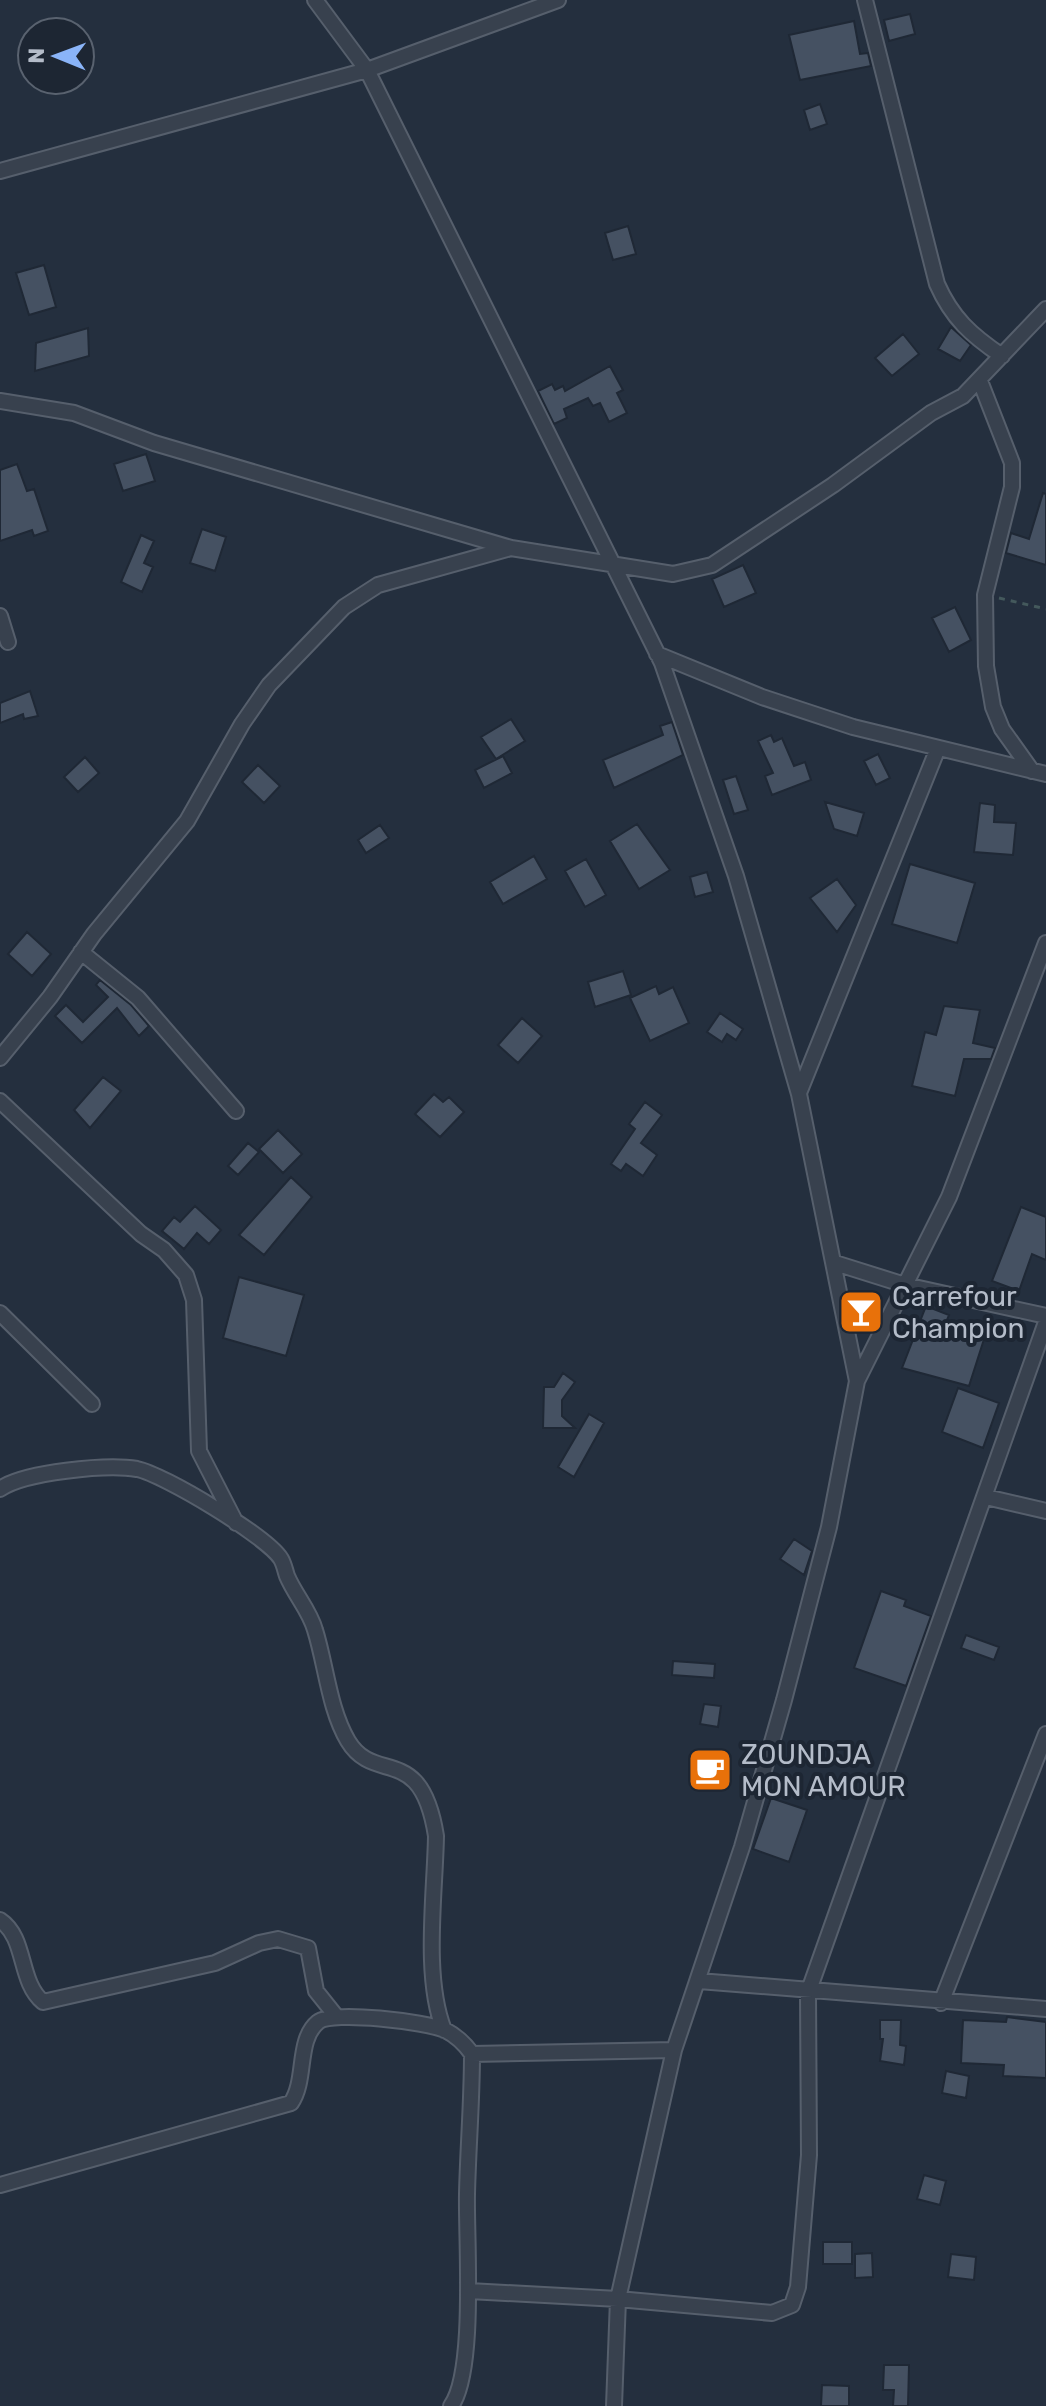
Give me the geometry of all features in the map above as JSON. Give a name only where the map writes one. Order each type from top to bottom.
[{"type":"street","points":[[315,0],[367,70],[657,654],[736,876],[799,1094],[857,1381]]},
{"type":"street","points":[[0,171],[367,70],[558,0]]},
{"type":"street","points":[[865,0],[937,284],[965,331],[1002,356]]},
{"type":"street","points":[[0,401],[74,413],[154,443],[511,548],[673,574],[712,565],[980,381],[1046,309]]},
{"type":"street","points":[[980,381],[1012,463],[1012,487],[985,595],[986,666],[993,707],[1002,729],[1039,772]]},
{"type":"street","points":[[0,1058],[187,821],[242,724],[269,685],[344,607],[378,585],[511,548]]},
{"type":"street","points":[[0,616],[8,642]]},
{"type":"street","points":[[657,654],[762,697],[853,727],[1039,772]]},
{"type":"street","points":[[799,1094],[938,748]]},
{"type":"street","points":[[614,2406],[618,2299],[674,2050],[742,1847],[796,1657],[829,1527],[857,1381],[949,1197],[1046,943]]},
{"type":"street","points":[[81,952],[138,998],[236,1111]]},
{"type":"street","points":[[0,1101],[141,1234],[164,1250],[186,1275],[197,1323],[199,1451],[236,1523]]},
{"type":"street","points":[[469,2291],[618,2299],[772,2313],[792,2305],[798,2287],[809,2155],[808,1993],[986,1497],[1046,1319],[905,1285],[835,1263]]},
{"type":"street","points":[[0,1313],[92,1404]]},
{"type":"street","points":[[0,1489],[19,1479],[139,1470],[236,1523],[274,1550],[282,1560],[314,1626],[347,1740],[366,1757],[405,1770],[424,1792],[436,1836],[433,1975],[438,2015],[444,2030]]},
{"type":"street","points":[[986,1497],[1046,1511]]},
{"type":"street","points":[[941,2003],[1046,1734]]},
{"type":"street","points":[[0,1920],[14,1938],[31,1992],[43,2002],[204,1966],[259,1943],[278,1939],[308,1948],[316,1991],[336,2016]]},
{"type":"street","points":[[699,1981],[808,1993],[1046,2009]]},
{"type":"street","points":[[0,2185],[291,2103],[302,2079],[311,2032],[318,2021],[336,2016],[444,2030],[463,2041],[472,2054],[466,2246],[469,2291],[461,2378],[451,2406]]},
{"type":"street","points":[[472,2054],[674,2050]]},
{"type":"path","points":[[985,595],[1046,609]]},
{"type":"building","points":[[910,14],[915,34],[889,41],[884,20]]},
{"type":"building","points":[[854,21],[860,54],[868,53],[871,66],[800,80],[789,35]]},
{"type":"building","points":[[820,104],[827,124],[810,130],[804,110]]},
{"type":"building","points":[[628,226],[636,254],[613,260],[605,233]]},
{"type":"building","points":[[44,265],[56,307],[29,315],[16,273]]},
{"type":"building","points":[[951,327],[971,345],[960,361],[938,349]]},
{"type":"building","points":[[88,328],[89,356],[35,371],[36,343]]},
{"type":"building","points":[[903,334],[919,354],[892,376],[875,358]]},
{"type":"building","points":[[610,366],[623,390],[617,393],[627,413],[609,422],[600,403],[593,406],[588,398],[564,409],[567,418],[554,424],[538,391],[552,384],[555,390],[563,386],[565,391]]},
{"type":"building","points":[[146,454],[155,481],[123,491],[114,464]]},
{"type":"building","points":[[17,464],[27,491],[34,489],[48,531],[34,536],[32,530],[0,541],[0,470]]},
{"type":"building","points":[[1043,493],[1046,494],[1046,565],[1006,553],[1011,533],[1029,539]]},
{"type":"building","points":[[202,529],[226,537],[215,571],[190,563]]},
{"type":"building","points":[[141,535],[154,541],[144,563],[153,567],[142,592],[121,582]]},
{"type":"building","points":[[743,565],[756,593],[724,607],[712,579]]},
{"type":"building","points":[[955,607],[971,640],[949,652],[932,618]]},
{"type":"building","points":[[30,691],[38,716],[24,719],[23,714],[0,723],[0,703]]},
{"type":"building","points":[[511,719],[525,741],[496,759],[481,737]]},
{"type":"building","points":[[672,722],[683,755],[614,788],[603,760],[663,735],[660,726]]},
{"type":"building","points":[[771,735],[774,742],[782,738],[794,766],[805,762],[811,780],[772,795],[765,776],[773,773],[758,741]]},
{"type":"building","points":[[878,754],[890,778],[876,785],[864,761]]},
{"type":"building","points":[[503,756],[512,773],[484,788],[475,770]]},
{"type":"building","points":[[85,757],[99,773],[78,792],[64,777]]},
{"type":"building","points":[[258,765],[280,786],[264,803],[242,782]]},
{"type":"building","points":[[736,776],[748,810],[734,814],[723,780]]},
{"type":"building","points":[[825,802],[864,813],[857,836],[834,829]]},
{"type":"building","points":[[980,803],[995,805],[994,822],[1016,823],[1013,855],[974,852]]},
{"type":"building","points":[[637,824],[670,870],[639,889],[610,841]]},
{"type":"building","points":[[380,825],[389,838],[366,853],[358,840]]},
{"type":"building","points":[[534,856],[547,879],[503,904],[490,882]]},
{"type":"building","points":[[586,859],[606,895],[585,907],[565,871]]},
{"type":"building","points":[[910,864],[975,883],[957,943],[892,924]]},
{"type":"building","points":[[707,872],[713,892],[695,897],[690,877]]},
{"type":"building","points":[[837,879],[856,905],[837,932],[810,898]]},
{"type":"building","points":[[27,932],[51,954],[32,976],[8,954]]},
{"type":"building","points":[[623,971],[631,995],[595,1007],[588,982]]},
{"type":"building","points":[[100,980],[131,1005],[149,1026],[139,1036],[117,1008],[82,1043],[55,1016],[66,1005],[83,1022],[108,997],[96,985]]},
{"type":"building","points":[[656,986],[659,994],[673,987],[689,1023],[650,1041],[630,998]]},
{"type":"building","points":[[944,1006],[980,1010],[973,1043],[995,1048],[991,1059],[964,1059],[955,1096],[912,1086],[925,1032],[936,1035]]},
{"type":"building","points":[[720,1013],[743,1029],[736,1040],[727,1034],[722,1042],[707,1032]]},
{"type":"building","points":[[522,1018],[542,1036],[518,1063],[498,1045]]},
{"type":"building","points":[[103,1077],[121,1091],[90,1128],[74,1110]]},
{"type":"building","points":[[434,1094],[443,1102],[449,1097],[464,1112],[440,1137],[415,1114]]},
{"type":"building","points":[[645,1102],[662,1115],[641,1143],[657,1155],[643,1176],[626,1164],[621,1171],[611,1164],[635,1129],[629,1124]]},
{"type":"building","points":[[278,1130],[302,1154],[283,1173],[259,1149]]},
{"type":"building","points":[[248,1143],[259,1152],[238,1175],[228,1166]]},
{"type":"building","points":[[291,1177],[312,1197],[264,1255],[239,1235]]},
{"type":"building","points":[[195,1206],[221,1230],[209,1244],[197,1233],[184,1249],[162,1231],[174,1217],[180,1222]]},
{"type":"building","points":[[1021,1207],[1046,1217],[1046,1260],[1032,1254],[1019,1291],[992,1281]]},
{"type":"building","points":[[239,1277],[304,1295],[286,1356],[223,1338]]},
{"type":"building","points":[[926,1306],[949,1315],[947,1320],[986,1333],[969,1386],[902,1368]]},
{"type":"building","points":[[563,1373],[575,1382],[562,1400],[562,1416],[575,1428],[543,1428],[544,1387],[554,1387]]},
{"type":"building","points":[[958,1388],[999,1403],[983,1448],[942,1432]]},
{"type":"building","points":[[589,1414],[604,1423],[574,1477],[558,1467]]},
{"type":"building","points":[[794,1539],[812,1551],[804,1575],[780,1559]]},
{"type":"building","points":[[881,1591],[906,1600],[904,1606],[931,1616],[906,1686],[854,1668]]},
{"type":"building","points":[[966,1635],[999,1647],[994,1660],[961,1648]]},
{"type":"building","points":[[673,1661],[715,1664],[714,1678],[672,1675]]},
{"type":"building","points":[[704,1704],[721,1706],[718,1727],[700,1724]]},
{"type":"building","points":[[771,1798],[807,1810],[789,1862],[753,1849]]},
{"type":"building","points":[[1007,2017],[1046,2022],[1046,2078],[1003,2076],[1004,2065],[961,2063],[963,2020],[1006,2022]]},
{"type":"building","points":[[880,2020],[901,2020],[900,2045],[906,2046],[904,2065],[880,2061],[883,2039],[880,2039]]},
{"type":"building","points":[[946,2071],[969,2076],[966,2098],[942,2093]]},
{"type":"building","points":[[924,2175],[946,2181],[940,2205],[917,2199]]},
{"type":"building","points":[[823,2242],[852,2242],[852,2264],[823,2264]]},
{"type":"building","points":[[872,2253],[873,2277],[855,2278],[855,2254]]},
{"type":"building","points":[[951,2254],[976,2257],[974,2280],[948,2277]]},
{"type":"building","points":[[884,2365],[909,2365],[908,2406],[893,2406],[894,2390],[883,2390]]},
{"type":"building","points":[[822,2385],[849,2386],[849,2406],[821,2406]]},
{"type":"place","name":"Carrefour Champion","points":[[861,1312]]},
{"type":"place","name":"ZOUNDJA MON AMOUR","points":[[710,1770]]}]
